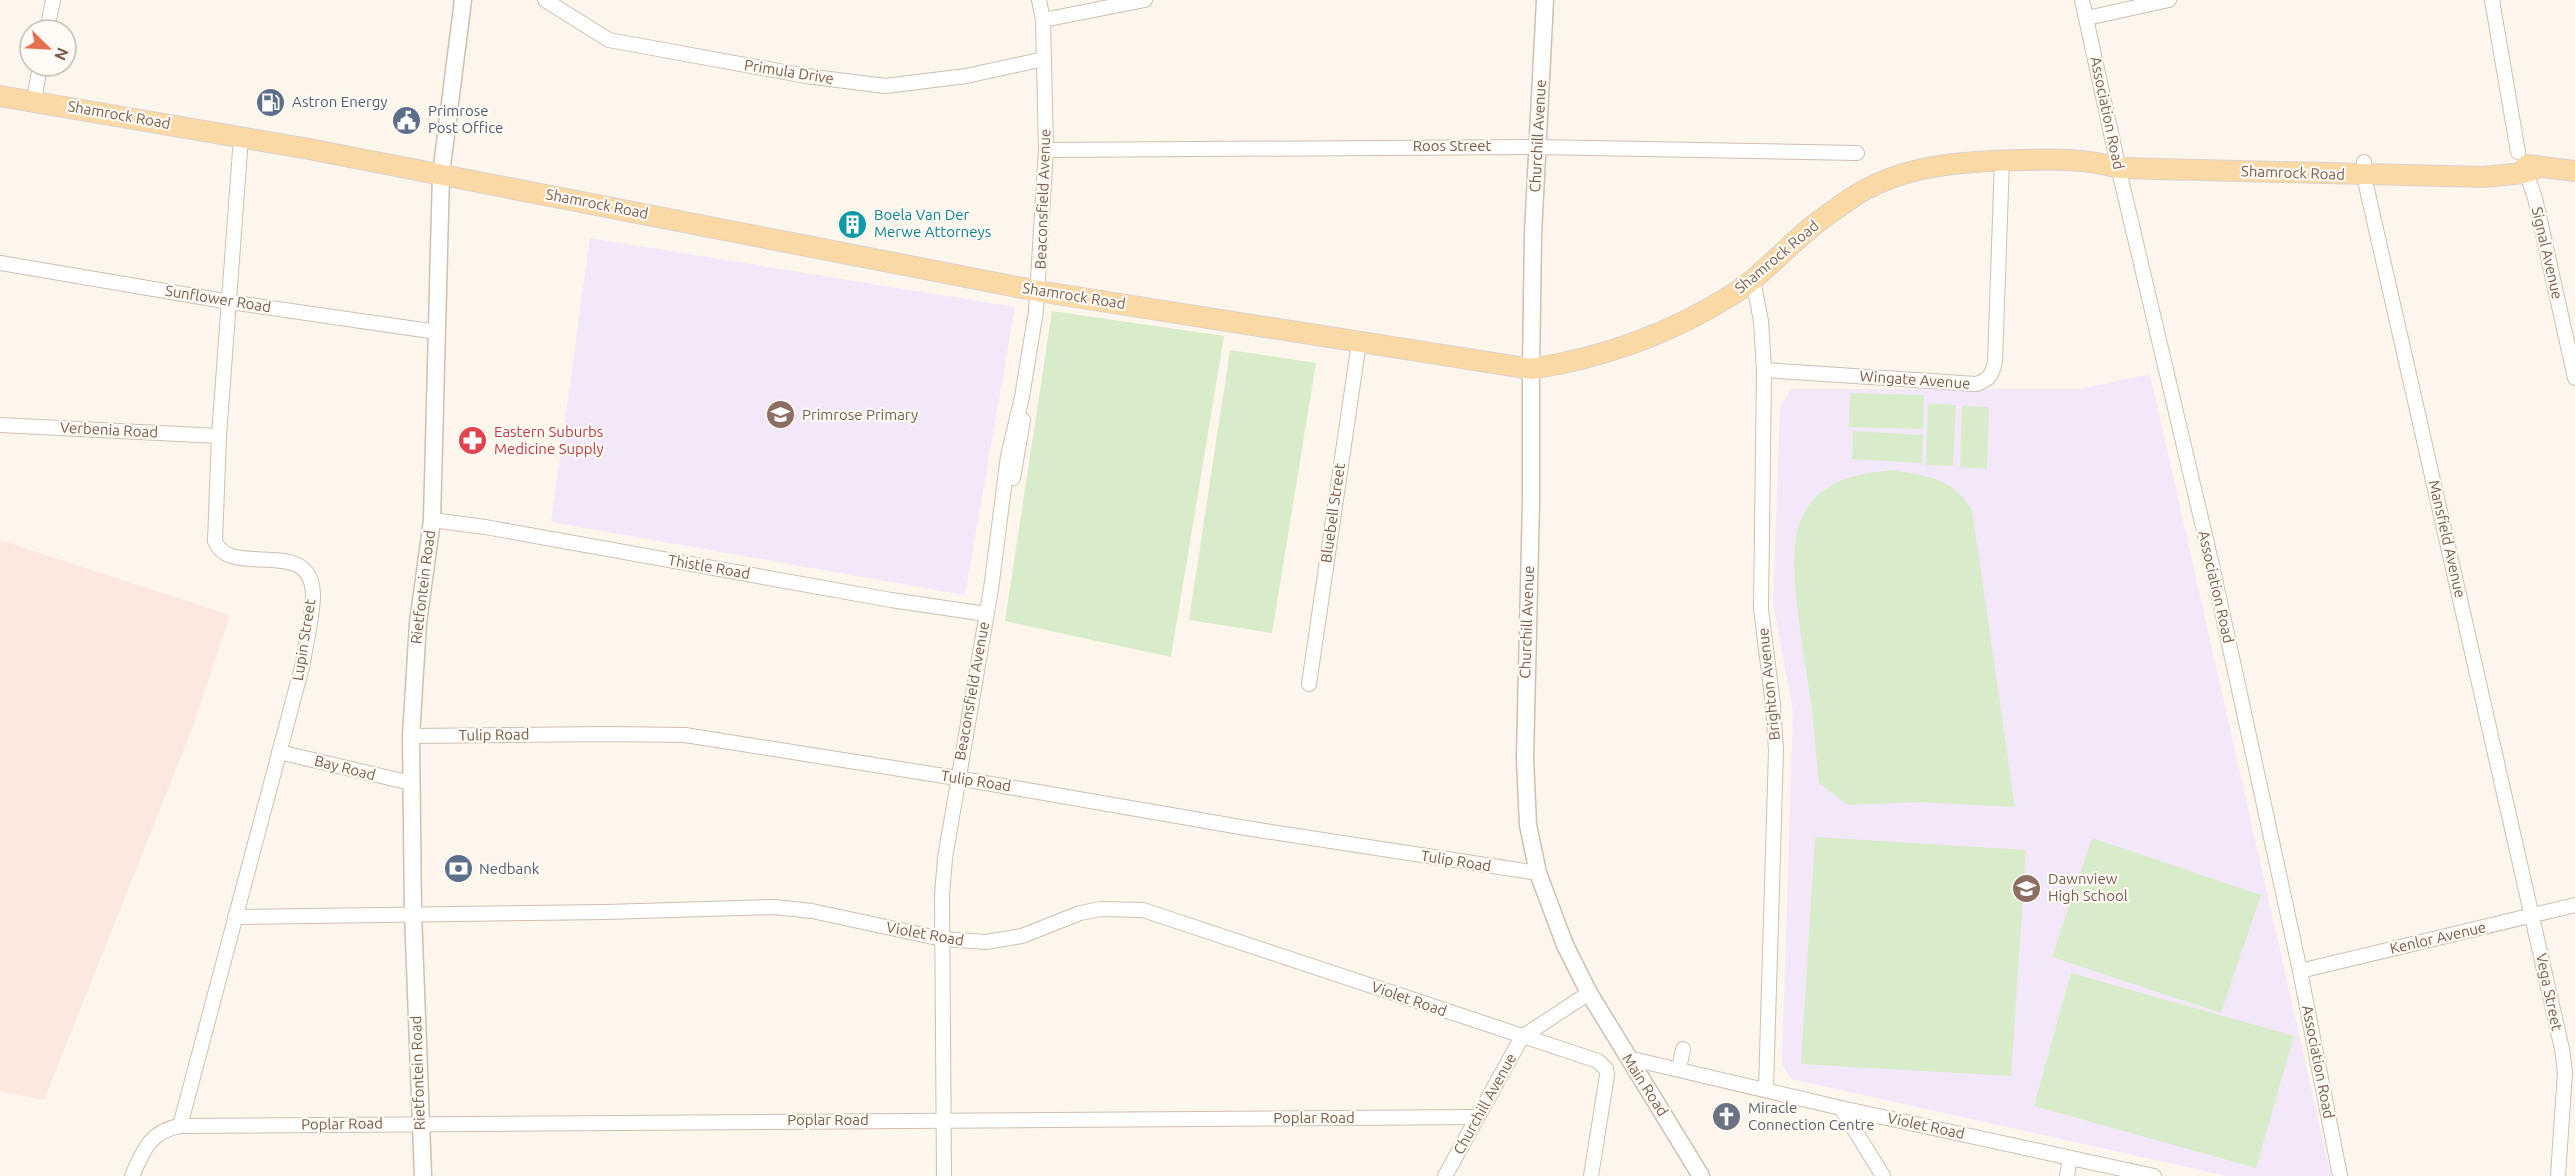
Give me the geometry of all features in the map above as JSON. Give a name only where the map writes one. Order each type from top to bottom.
[{"type":"main road","name":"Shamrock Road","points":[[0,96],[34,100],[441,174],[1038,291],[1530,369],[1563,364],[1630,346],[1691,320],[1753,280],[1811,227],[1875,184],[1942,165],[2002,160],[2065,159],[2113,163],[2364,169],[2483,170],[2527,164],[2575,171]]},
{"type":"street","points":[[49,18],[53,0]]},
{"type":"street","name":"Rietfontein Road","points":[[423,1176],[413,913],[411,736],[418,623],[432,520],[441,174],[463,0]]},
{"type":"street","name":"Primula Drive","points":[[545,0],[609,40],[806,76],[885,86],[966,76],[1044,59]]},
{"type":"street","name":"Beaconsfield Avenue","points":[[944,1176],[942,939],[945,858],[1000,530],[1009,501],[1021,441],[1022,397],[1038,291],[1046,150],[1043,20],[1040,0]]},
{"type":"street","points":[[1043,20],[1145,0]]},
{"type":"street","name":"Churchill Avenue","points":[[1445,1176],[1522,1037],[1589,993],[1560,935],[1538,873],[1525,797],[1531,501],[1530,369],[1537,147],[1545,0]]},
{"type":"street","name":"Association Road","points":[[2082,0],[2113,163],[2212,565],[2300,971],[2340,1176]]},
{"type":"street","points":[[2087,18],[2169,0]]},
{"type":"street","name":"Signal Avenue","points":[[2492,0],[2575,378]]},
{"type":"street","points":[[34,100],[38,78]]},
{"type":"street","name":"Lupin Street","points":[[180,1126],[303,663],[313,595],[311,582],[300,568],[286,560],[232,557],[218,548],[215,541],[219,436],[241,137]]},
{"type":"street","name":"Roos Street","points":[[1046,150],[1537,147],[1857,153]]},
{"type":"street","name":"Wingate Avenue","points":[[1764,370],[1976,384],[1986,381],[1992,374],[1995,362],[2002,160]]},
{"type":"street","name":"Mansfield Avenue","points":[[2364,169],[2533,915]]},
{"type":"street","name":"Sunflower Road","points":[[0,263],[230,302],[437,332]]},
{"type":"street","name":"Brighton Avenue","points":[[1753,280],[1761,321],[1764,370],[1761,609],[1776,750],[1766,1089]]},
{"type":"street","name":"Bluebell Street","points":[[1309,684],[1359,342]]},
{"type":"street","name":"Verbenia Road","points":[[0,425],[219,436]]},
{"type":"street","name":"Thistle Road","points":[[432,520],[493,528],[891,600],[986,614]]},
{"type":"street","name":"Tulip Road","points":[[411,736],[685,735],[957,778],[1263,831],[1538,873]]},
{"type":"street","name":"Bay Road","points":[[279,752],[411,783]]},
{"type":"street","name":"Kenlor Avenue","points":[[2300,971],[2575,905]]},
{"type":"street","name":"Violet Road","points":[[236,917],[606,912],[774,907],[812,911],[942,939],[969,942],[1004,940],[1022,936],[1080,913],[1101,909],[1143,910],[1598,1061],[1606,1069],[1606,1084],[1591,1176]]},
{"type":"street","name":"Vega Street","points":[[2533,915],[2565,1072],[2558,1176]]},
{"type":"street","name":"Main Road","points":[[1589,993],[1701,1176]]},
{"type":"street","points":[[1679,1069],[1683,1049]]},
{"type":"street","name":"Violet Road","points":[[1628,1058],[1841,1108],[2154,1176]]},
{"type":"street","points":[[1841,1108],[1883,1176]]},
{"type":"street","name":"Poplar Road","points":[[180,1126],[1476,1117]]},
{"type":"street","points":[[132,1176],[144,1148],[152,1137],[170,1127],[180,1126]]},
{"type":"street","points":[[2067,1176],[2070,1158]]},
{"type":"shaded area","name":"Primrose Primary","points":[[590,238],[1015,307],[965,595],[551,522]]},
{"type":"shaded area","name":"Dawnview High School","points":[[2150,374],[2331,1176],[2227,1176],[1791,1079],[1782,1064],[1793,711],[1773,603],[1780,408],[1791,389],[2079,389]]},
{"type":"shaded area","points":[[0,540],[230,615],[192,729],[44,1100],[0,1091]]},
{"type":"green space","points":[[1052,311],[1224,336],[1171,657],[1005,621]]},
{"type":"green space","points":[[1230,350],[1316,363],[1272,633],[1189,620]]},
{"type":"green space","points":[[1850,393],[1924,395],[1923,429],[1849,427]]},
{"type":"green space","points":[[1928,403],[1956,405],[1953,466],[1926,465]]},
{"type":"green space","points":[[1962,406],[1989,407],[1987,469],[1960,467]]},
{"type":"green space","points":[[1853,431],[1923,435],[1922,463],[1852,459]]},
{"type":"green space","points":[[1894,470],[1939,480],[1956,491],[1972,510],[2015,807],[1918,802],[1848,805],[1819,783],[1795,582],[1796,534],[1810,504],[1830,486],[1853,477]]},
{"type":"green space","points":[[1815,837],[2026,850],[2011,1076],[1801,1064]]},
{"type":"green space","points":[[2092,838],[2261,895],[2221,1013],[2052,957]]},
{"type":"green space","points":[[2071,973],[2294,1036],[2256,1168],[2034,1106]]},
{"type":"place","name":"Astron Energy","points":[[271,102]]},
{"type":"place","name":"Primrose Post Office","points":[[407,120]]},
{"type":"place","name":"Boela Van Der Merwe Attorneys","points":[[853,224]]},
{"type":"place","name":"Primrose Primary","points":[[781,415]]},
{"type":"place","name":"Eastern Suburbs Medicine Supply","points":[[473,441]]},
{"type":"place","name":"Nedbank","points":[[458,869]]},
{"type":"place","name":"Dawnview High School","points":[[2027,888]]},
{"type":"place","name":"Miracle Connection Centre","points":[[1727,1117]]}]
